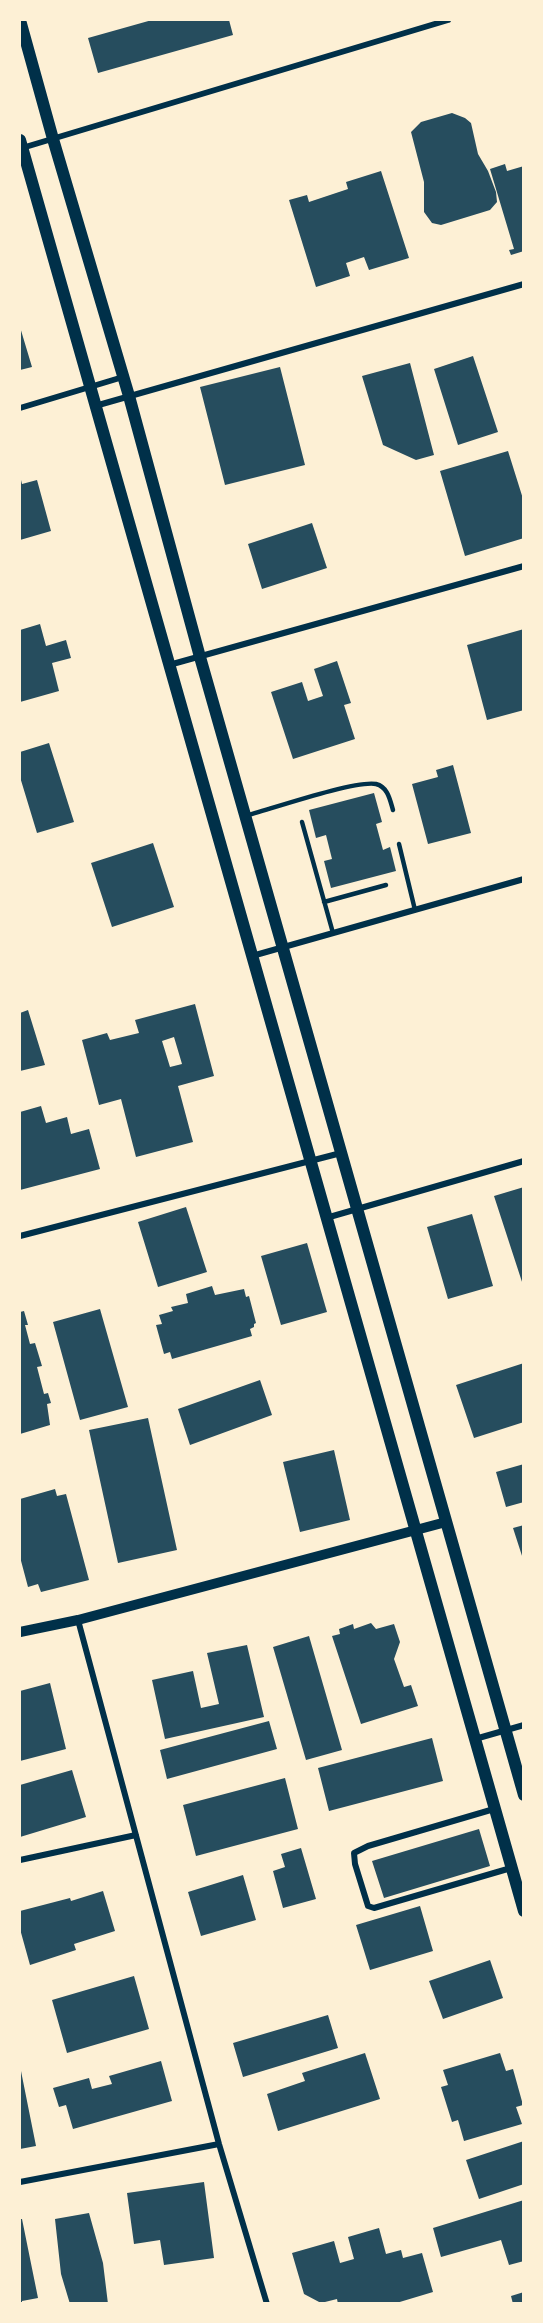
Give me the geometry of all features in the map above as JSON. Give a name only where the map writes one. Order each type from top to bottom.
[{"type":"main road","points":[[20,20],[129,396],[282,948],[524,1795]]},
{"type":"main road","points":[[20,146],[524,1911]]},
{"type":"street","points":[[20,146],[53,140],[448,20]]},
{"type":"street","points":[[95,406],[524,284]]},
{"type":"street","points":[[20,408],[123,376]]},
{"type":"street","points":[[169,665],[524,566]]},
{"type":"street","points":[[252,956],[524,879]]},
{"type":"street","points":[[20,1236],[341,1152]]},
{"type":"street","points":[[326,1218],[524,1161]]},
{"type":"street","points":[[20,1632],[78,1620],[446,1522]]},
{"type":"street","points":[[78,1620],[219,2144],[267,2304]]},
{"type":"street","points":[[475,1739],[524,1725]]},
{"type":"street","points":[[494,1809],[368,1846],[354,1853],[355,1864],[368,1906],[374,1908],[511,1868]]},
{"type":"street","points":[[20,1860],[136,1835]]},
{"type":"street","points":[[20,2182],[219,2144]]},
{"type":"lane","points":[[245,816],[356,785],[377,784],[387,792],[393,810]]},
{"type":"lane","points":[[302,822],[333,933]]},
{"type":"lane","points":[[399,844],[415,910]]},
{"type":"lane","points":[[324,902],[386,885]]},
{"type":"building","points":[[152,20],[229,20],[233,35],[98,73],[88,38]]},
{"type":"building","points":[[452,113],[471,123],[478,154],[488,171],[496,192],[497,202],[490,210],[441,225],[432,223],[424,212],[424,182],[411,132],[421,122]]},
{"type":"building","points":[[505,164],[507,171],[524,166],[524,251],[511,255],[509,250],[514,249],[490,169]]},
{"type":"building","points":[[381,171],[409,258],[369,270],[364,257],[346,263],[350,276],[316,287],[289,200],[307,195],[309,202],[348,189],[346,182]]},
{"type":"building","points":[[20,327],[32,367],[20,370]]},
{"type":"building","points":[[473,356],[498,432],[458,445],[434,369]]},
{"type":"building","points":[[410,363],[434,455],[416,460],[383,445],[362,376]]},
{"type":"building","points":[[280,367],[305,465],[225,485],[200,387]]},
{"type":"building","points":[[508,451],[524,502],[524,538],[465,556],[440,471]]},
{"type":"building","points":[[20,476],[22,484],[37,480],[51,531],[20,540]]},
{"type":"building","points":[[312,523],[327,568],[262,589],[248,544]]},
{"type":"building","points":[[40,624],[46,646],[66,640],[71,658],[52,663],[59,691],[20,702],[20,630]]},
{"type":"building","points":[[524,629],[524,710],[487,720],[467,645]]},
{"type":"building","points":[[337,661],[351,703],[344,705],[355,739],[293,759],[271,692],[302,682],[308,701],[323,696],[314,669]]},
{"type":"building","points":[[49,743],[74,822],[37,833],[20,777],[20,752]]},
{"type":"building","points":[[453,765],[471,833],[428,844],[412,784],[438,777],[436,770]]},
{"type":"building","points":[[374,793],[382,822],[376,824],[383,850],[390,847],[396,871],[331,888],[324,861],[332,859],[326,835],[316,838],[309,810]]},
{"type":"building","points":[[153,843],[174,907],[112,927],[91,863]]},
{"type":"building","points":[[195,1004],[214,1076],[178,1086],[193,1142],[136,1157],[121,1099],[99,1105],[82,1040],[107,1033],[110,1040],[139,1033],[135,1020]],"holes":[[[174,1037],[182,1064],[170,1067],[162,1041]]]},
{"type":"building","points":[[28,1010],[45,1065],[20,1071],[20,1013]]},
{"type":"building","points":[[41,1106],[46,1123],[67,1117],[71,1134],[89,1129],[100,1169],[20,1190],[20,1112]]},
{"type":"building","points":[[524,1187],[524,1285],[523,1285],[494,1196]]},
{"type":"building","points":[[186,1207],[207,1272],[158,1287],[138,1222]]},
{"type":"building","points":[[472,1214],[493,1286],[448,1299],[427,1227]]},
{"type":"building","points":[[307,1243],[327,1312],[281,1325],[261,1256]]},
{"type":"building","points":[[212,1286],[215,1295],[244,1289],[246,1297],[249,1296],[256,1323],[250,1329],[252,1336],[172,1359],[170,1352],[164,1354],[156,1325],[162,1324],[159,1315],[173,1311],[171,1307],[188,1303],[186,1294]]},
{"type":"building","points":[[100,1309],[128,1407],[80,1420],[53,1322]]},
{"type":"building","points":[[24,1311],[30,1344],[35,1343],[42,1366],[37,1367],[44,1394],[48,1393],[51,1403],[47,1404],[50,1425],[20,1434],[20,1312]]},
{"type":"building","points":[[524,1363],[524,1422],[474,1438],[456,1385]]},
{"type":"building","points":[[260,1380],[272,1415],[190,1445],[178,1409]]},
{"type":"building","points":[[148,1418],[177,1550],[118,1563],[89,1430]]},
{"type":"building","points":[[334,1450],[350,1520],[300,1532],[283,1462]]},
{"type":"building","points":[[524,1464],[524,1502],[506,1507],[496,1472]]},
{"type":"building","points":[[55,1489],[57,1496],[66,1494],[89,1580],[41,1592],[38,1584],[28,1587],[20,1557],[20,1499]]},
{"type":"building","points":[[524,1525],[524,1559],[523,1559],[513,1528]]},
{"type":"building","points":[[371,1623],[376,1629],[394,1624],[400,1642],[394,1659],[404,1687],[411,1685],[418,1706],[361,1724],[332,1636],[340,1634],[339,1629],[353,1624],[354,1629]]},
{"type":"building","points":[[309,1636],[342,1750],[306,1760],[273,1647]]},
{"type":"building","points":[[247,1645],[264,1717],[165,1739],[152,1680],[193,1671],[201,1708],[219,1704],[207,1653]]},
{"type":"building","points":[[50,1683],[66,1749],[20,1761],[20,1691]]},
{"type":"building","points":[[269,1721],[277,1749],[167,1779],[160,1750]]},
{"type":"building","points":[[432,1738],[443,1781],[329,1811],[318,1768]]},
{"type":"building","points":[[72,1770],[86,1817],[20,1837],[20,1785]]},
{"type":"building","points":[[285,1778],[298,1829],[196,1856],[183,1805]]},
{"type":"building","points":[[479,1829],[490,1866],[384,1898],[372,1861]]},
{"type":"building","points":[[301,1848],[316,1899],[283,1908],[273,1871],[285,1867],[281,1854]]},
{"type":"building","points":[[243,1875],[256,1920],[201,1936],[188,1892]]},
{"type":"building","points":[[103,1891],[115,1931],[74,1944],[76,1950],[30,1965],[20,1929],[20,1911],[70,1898],[71,1901]]},
{"type":"building","points":[[420,1906],[433,1951],[370,1970],[356,1925]]},
{"type":"building","points":[[490,1960],[503,1998],[443,2019],[429,1981]]},
{"type":"building","points":[[134,1976],[149,2029],[67,2053],[52,2000]]},
{"type":"building","points":[[328,2015],[338,2048],[243,2077],[233,2043]]},
{"type":"building","points":[[365,2053],[380,2099],[278,2131],[267,2094],[305,2081],[302,2073]]},
{"type":"building","points":[[500,2053],[506,2071],[513,2069],[523,2105],[516,2107],[522,2124],[464,2141],[458,2120],[452,2122],[441,2087],[448,2085],[443,2070]]},
{"type":"building","points":[[161,2061],[172,2101],[73,2129],[66,2105],[59,2107],[53,2088],[89,2078],[92,2089],[112,2084],[109,2076]]},
{"type":"building","points":[[20,2071],[36,2146],[20,2149]]},
{"type":"building","points":[[524,2141],[524,2184],[479,2199],[466,2160]]},
{"type":"building","points":[[204,2182],[214,2258],[164,2265],[160,2240],[134,2244],[127,2193]]},
{"type":"building","points":[[524,2200],[524,2261],[509,2265],[501,2240],[441,2257],[433,2228]]},
{"type":"building","points":[[89,2213],[103,2263],[108,2304],[70,2304],[61,2274],[55,2219]]},
{"type":"building","points":[[20,2219],[22,2219],[38,2298],[22,2301],[22,2304],[20,2304]]},
{"type":"building","points":[[379,2228],[386,2254],[401,2250],[403,2258],[422,2253],[433,2292],[393,2304],[338,2304],[337,2299],[321,2303],[304,2294],[292,2253],[334,2241],[340,2263],[354,2259],[348,2237]]},
{"type":"building","points":[[524,2292],[524,2304],[513,2304],[511,2296]]}]
